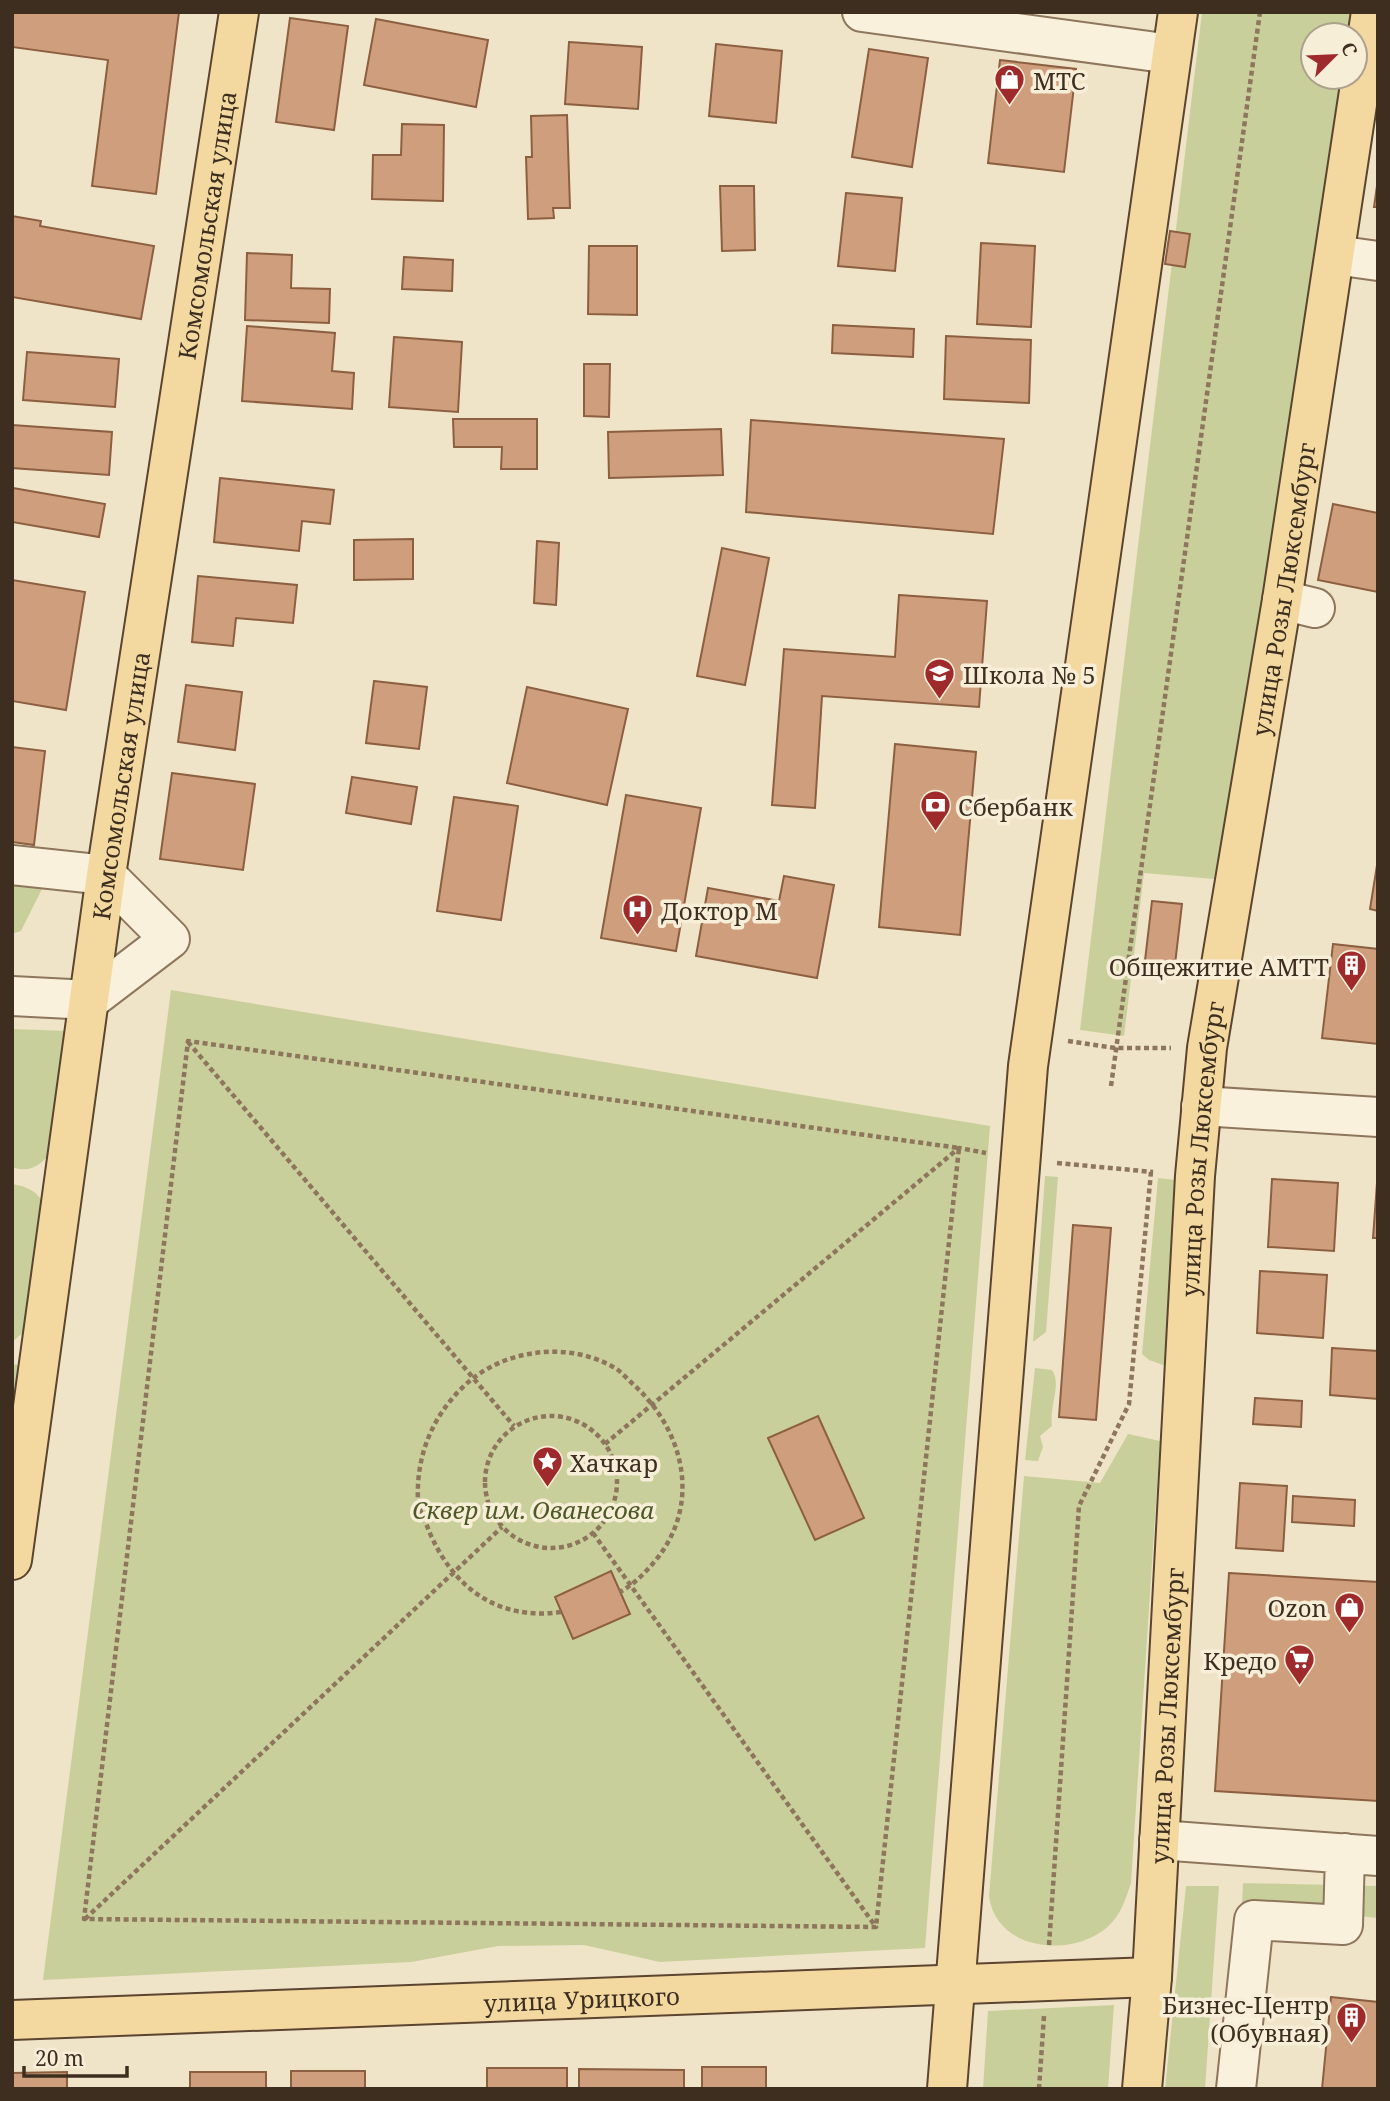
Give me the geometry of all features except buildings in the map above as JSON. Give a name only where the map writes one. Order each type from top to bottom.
[{"type":"main road","name":"Комсомольская улица","points":[[12,1560],[106,875],[239,12]]},
{"type":"main road","points":[[947,2089],[1031,1036],[1178,12]]},
{"type":"main road","name":"улица Розы Люксембург","points":[[1142,2089],[1152,1977],[1195,1176],[1206,1048],[1299,604],[1335,255],[1371,12]]},
{"type":"main road","name":"улица Урицкого","points":[[12,2020],[1152,1977]]},
{"type":"street","points":[[862,12],[1171,54]]},
{"type":"street","points":[[1335,255],[1378,261]]},
{"type":"street","points":[[12,865],[106,875],[170,939],[90,1000],[12,996]]},
{"type":"street","points":[[1201,1106],[1378,1117]]},
{"type":"street","points":[[1159,1840],[1361,1854],[1343,1925],[1254,1920],[1236,2089]]},
{"type":"path","points":[[1111,1086],[1260,12]]},
{"type":"path","points":[[1031,1036],[1115,1048],[1206,1048]]},
{"type":"path","points":[[188,1041],[959,1148],[1020,1160],[1195,1176]]},
{"type":"path","points":[[188,1041],[514,1426]]},
{"type":"path","points":[[84,1919],[188,1041]]},
{"type":"path","points":[[605,1444],[959,1148]]},
{"type":"path","points":[[876,1927],[959,1148]]},
{"type":"path","points":[[1039,2089],[1079,1506],[1129,1404],[1151,1172]]},
{"type":"path","points":[[561,1612],[520,1614],[485,1601],[455,1573],[439,1553],[418,1504],[423,1446],[443,1407],[471,1378],[498,1362],[534,1352],[575,1353],[615,1368],[654,1404],[669,1429],[682,1467],[682,1506],[670,1540],[631,1586],[621,1592]]},
{"type":"path","points":[[557,1415],[579,1421],[598,1434],[605,1444],[617,1471],[617,1492],[611,1512],[593,1533],[581,1541],[561,1548],[540,1548],[520,1541],[502,1527],[490,1508],[485,1485],[487,1462],[497,1442],[514,1426],[535,1416],[557,1415]]},
{"type":"path","points":[[84,1919],[502,1527]]},
{"type":"path","points":[[593,1533],[876,1927]]},
{"type":"path","points":[[84,1919],[876,1927]]},
{"type":"green space","points":[[1202,12],[1352,12],[1350,21],[1299,21],[1299,91],[1340,91],[1225,880],[1144,873],[1124,1036],[1080,1030]]},
{"type":"green space","points":[[12,880],[45,883],[21,931],[12,934]]},
{"type":"green space","name":"Сквер им. Ованесова","points":[[171,990],[990,1126],[925,1948],[660,1962],[584,1945],[498,1946],[411,1962],[43,1980]]},
{"type":"green space","points":[[12,1029],[69,1031],[53,1150],[45,1160],[25,1169],[12,1167]]},
{"type":"green space","points":[[1045,1176],[1058,1177],[1046,1332],[1033,1342]]},
{"type":"green space","points":[[1158,1178],[1175,1180],[1178,1190],[1166,1366],[1149,1360],[1142,1354]]},
{"type":"green space","points":[[12,1184],[32,1191],[45,1207],[24,1332],[12,1342]]},
{"type":"green space","points":[[12,1364],[25,1366],[12,1459]]},
{"type":"green space","points":[[1035,1368],[1052,1370],[1056,1382],[1052,1426],[1040,1436],[1043,1447],[1038,1461],[1025,1460]]},
{"type":"green space","points":[[1128,1434],[1160,1441],[1131,1883],[1119,1913],[1103,1931],[1080,1942],[1047,1945],[1015,1936],[1003,1926],[994,1913],[989,1896],[1024,1476],[1100,1483]]},
{"type":"green space","points":[[1243,1883],[1378,1886],[1378,1918],[1242,1905]]},
{"type":"green space","points":[[1186,1886],[1219,1886],[1205,2089],[1165,2089]]},
{"type":"green space","points":[[1114,2005],[1108,2089],[983,2089],[988,2011]]},
{"type":"place","name":"МТС","points":[[1010,107]]},
{"type":"place","name":"Школа № 5","points":[[940,701]]},
{"type":"place","name":"Сбербанк","points":[[935,833]]},
{"type":"place","name":"Доктор М","points":[[638,937]]},
{"type":"place","name":"Общежитие АМТТ","points":[[1352,993]]},
{"type":"place","name":"Хачкар","points":[[547,1489]]},
{"type":"place","name":"Ozon","points":[[1350,1634]]},
{"type":"place","name":"Кредо","points":[[1300,1687]]},
{"type":"place","name":"Бизнес-Центр (Обувная)","points":[[1352,2045]]}]
